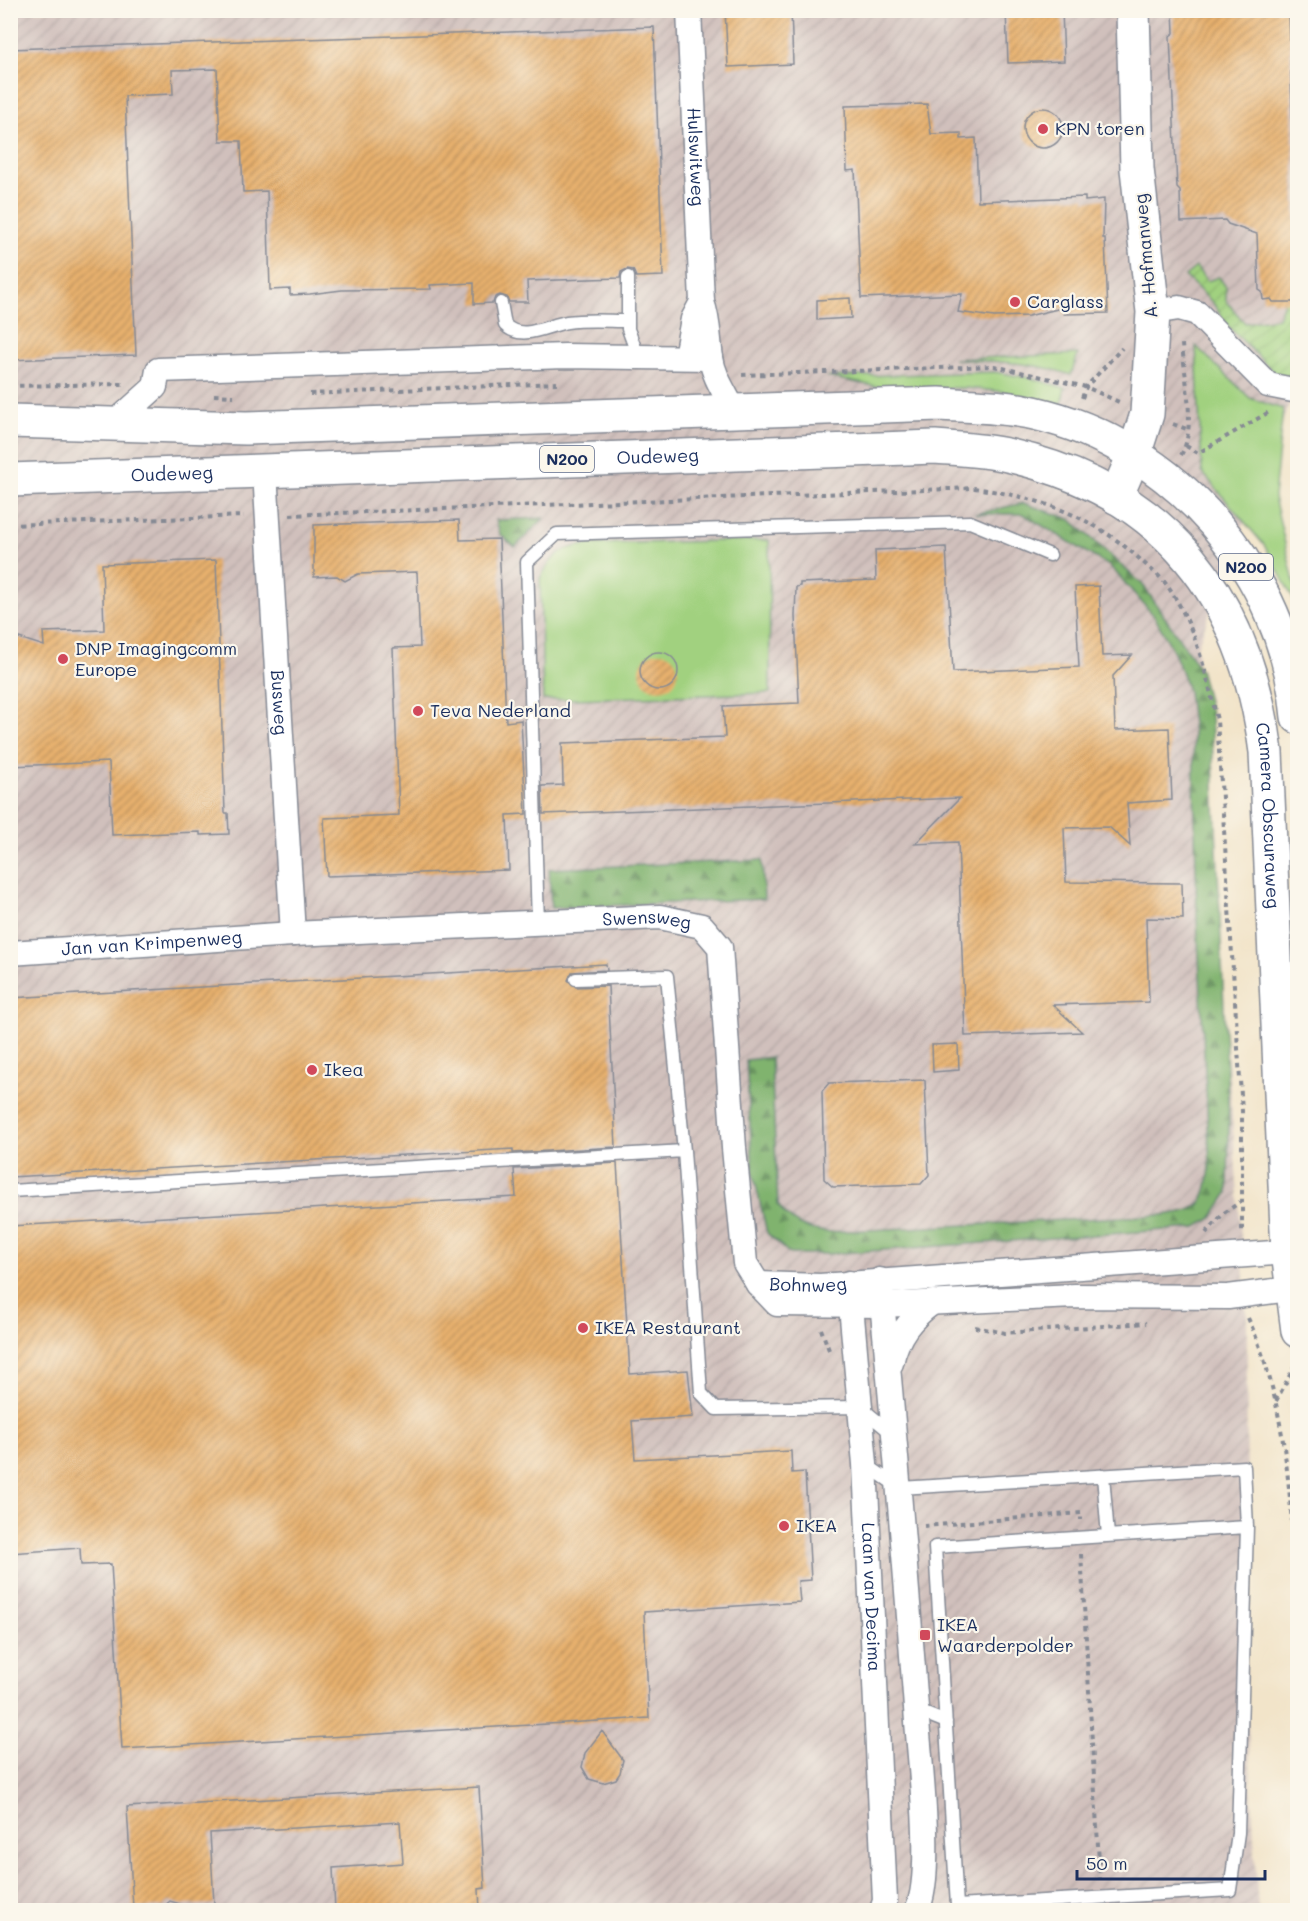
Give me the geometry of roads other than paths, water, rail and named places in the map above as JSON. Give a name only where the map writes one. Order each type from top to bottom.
[{"type":"main road","name":"A. Hofmanweg","points":[[1116,497],[1134,455],[1146,414],[1153,312],[1137,169],[1133,10]]},
{"type":"main road","name":"N200","points":[[10,421],[268,427],[939,404],[1034,413],[1073,425],[1134,455]]},
{"type":"main road","name":"Oudeweg","points":[[10,480],[767,451],[934,447],[1006,454],[1033,462],[1116,497]]},
{"type":"main road","name":"Camera Obscuraweg","points":[[1134,455],[1186,492],[1230,542],[1241,559],[1268,606],[1278,633],[1293,682],[1298,717]]},
{"type":"main road","name":"Camera Obscuraweg","points":[[1116,497],[1142,513],[1169,536],[1210,584],[1240,642],[1258,696],[1266,752],[1298,1331]]},
{"type":"street","name":"Hulswitweg","points":[[689,10],[702,302],[709,319],[711,358],[716,376],[734,411]]},
{"type":"street","name":"Hulswitweg","points":[[686,357],[693,319],[702,302]]},
{"type":"street","points":[[1153,312],[1179,308],[1197,313],[1268,385],[1296,391]]},
{"type":"street","points":[[114,424],[155,387],[158,370],[638,356],[711,358]]},
{"type":"street","name":"Busweg","points":[[265,472],[273,574],[293,934]]},
{"type":"street","name":"Swensweg","points":[[293,934],[660,917],[702,926],[720,947],[734,1148],[745,1263],[758,1284]]},
{"type":"street","name":"Jan van Krimpenweg","points":[[10,952],[293,934]]},
{"type":"street","name":"Bohnweg","points":[[849,1294],[880,1280],[1293,1253]]},
{"type":"street","name":"Laan van Decima","points":[[880,1280],[900,1488],[916,1710],[925,1884],[917,1911]]},
{"type":"street","name":"Bohnweg","points":[[758,1284],[820,1286],[882,1305],[1075,1296],[1228,1297],[1295,1289]]},
{"type":"street","name":"Laan van Decima","points":[[849,1294],[866,1464],[885,1900],[882,1911]]},
{"type":"street","name":"Laan van Decima","points":[[889,1374],[894,1347],[904,1329],[933,1302]]},
{"type":"lane","points":[[627,277],[628,321],[638,356]]},
{"type":"lane","points":[[501,303],[505,325],[514,331],[546,330],[565,322],[628,321]]},
{"type":"lane","points":[[538,924],[527,562],[557,534],[970,522],[1050,555]]},
{"type":"lane","points":[[576,979],[667,976],[684,1152],[701,1394],[716,1409],[860,1407],[895,1436]]},
{"type":"lane","points":[[10,1191],[684,1152]]},
{"type":"lane","points":[[866,1464],[900,1488],[1244,1467],[1248,1527],[1238,1833],[1230,1890],[957,1906],[935,1546],[1248,1527]]},
{"type":"lane","points":[[1103,1475],[1108,1536]]},
{"type":"lane","points":[[916,1710],[946,1722]]},
{"type":"place","name":"KPN toren","points":[[1043,129]]},
{"type":"place","name":"Carglass","points":[[1015,302]]},
{"type":"place","name":"DNP Imagingcomm Europe","points":[[63,659]]},
{"type":"place","name":"Teva Nederland","points":[[418,711]]},
{"type":"place","name":"Ikea","points":[[312,1070]]},
{"type":"place","name":"IKEA Restaurant","points":[[583,1328]]},
{"type":"place","name":"IKEA","points":[[784,1526]]},
{"type":"place","name":"IKEA Waarderpolder","points":[[925,1635]]}]
